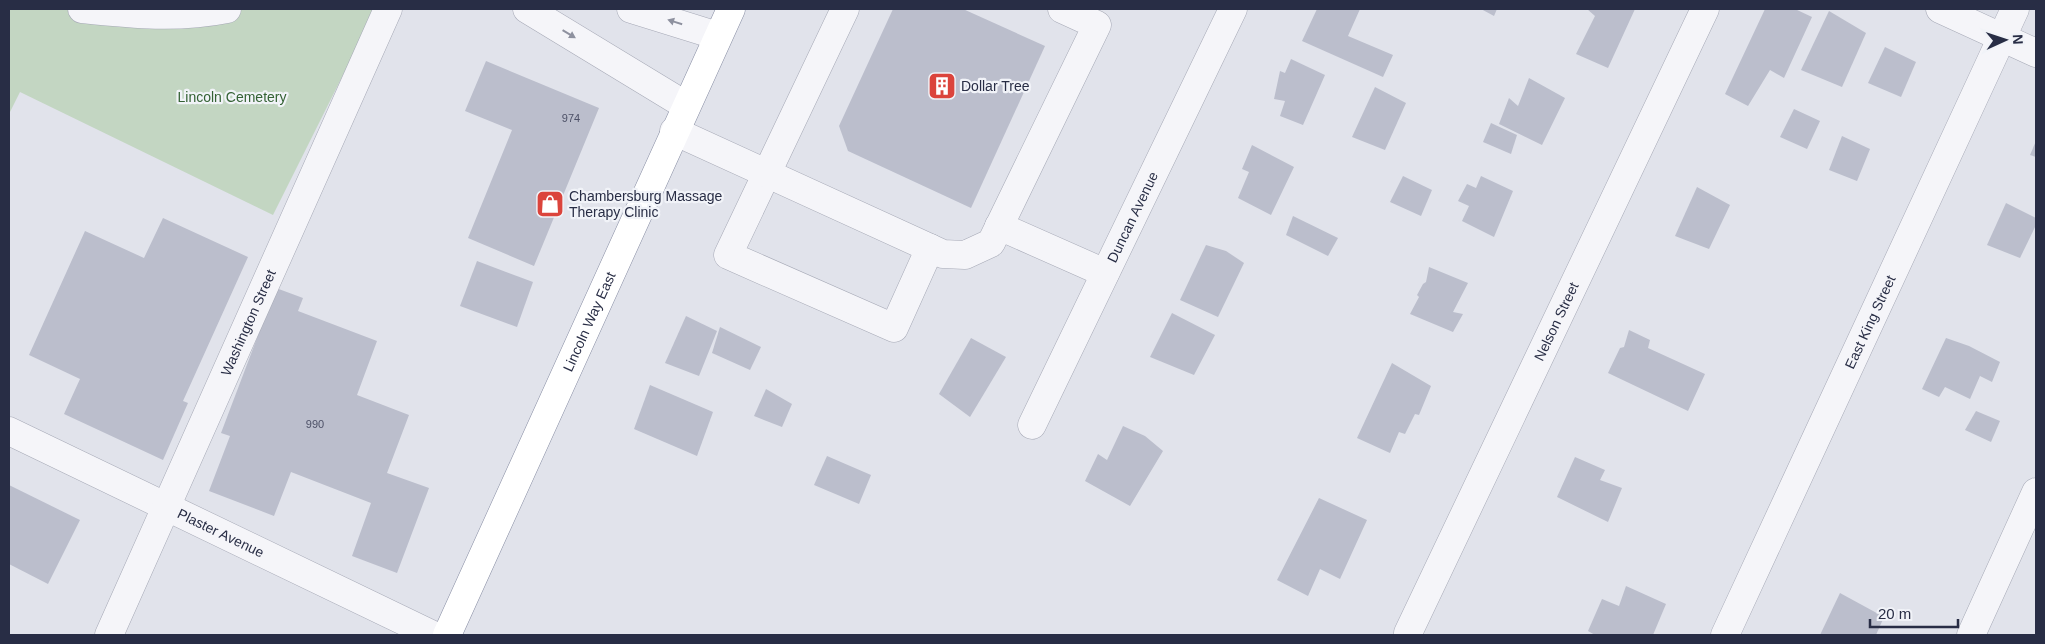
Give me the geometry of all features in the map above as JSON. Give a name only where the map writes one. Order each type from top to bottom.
[{"type":"highway","name":"Lincoln Way East","points":[[447,635],[685,105],[731,9]]},
{"type":"street","points":[[82,9],[147,16],[200,14],[227,9]]},
{"type":"street","name":"Washington Street","points":[[110,635],[388,9]]},
{"type":"street","points":[[527,9],[685,105]]},
{"type":"street","points":[[631,9],[718,36]]},
{"type":"street","points":[[844,9],[765,173],[728,255],[894,328],[930,248]]},
{"type":"street","points":[[674,131],[943,254],[965,255],[991,243],[1097,25],[1062,9]]},
{"type":"street","name":"Duncan Avenue","points":[[1032,425],[1233,9]]},
{"type":"street","name":"Nelson Street","points":[[1408,633],[1705,9]]},
{"type":"street","points":[[1940,9],[2003,36],[2036,53]]},
{"type":"street","name":"East King Street","points":[[1725,635],[2015,9]]},
{"type":"street","points":[[999,226],[1105,273]]},
{"type":"street","name":"Plaster Avenue","points":[[9,431],[433,635]]},
{"type":"street","points":[[1971,635],[2036,492]]},
{"type":"green space","name":"Lincoln Cemetery","points":[[9,9],[376,9],[273,215],[20,92],[9,114]]},
{"type":"building","name":"Dollar Tree","points":[[893,9],[963,9],[1045,46],[971,208],[848,151],[839,126]]},
{"type":"building","points":[[1317,9],[1360,9],[1348,36],[1393,55],[1383,77],[1302,41]]},
{"type":"building","points":[[1481,9],[1497,9],[1494,16]]},
{"type":"building","points":[[1587,9],[1635,9],[1608,68],[1576,54],[1595,16]]},
{"type":"building","points":[[1765,9],[1795,9],[1812,17],[1784,78],[1770,70],[1748,106],[1725,94]]},
{"type":"building","points":[[1829,11],[1866,33],[1842,87],[1801,70]]},
{"type":"building","points":[[1885,47],[1916,62],[1901,97],[1868,83]]},
{"type":"building","points":[[1291,59],[1325,75],[1303,125],[1280,116],[1285,101],[1274,99],[1280,71],[1285,73]]},
{"type":"building","points":[[486,61],[599,108],[534,266],[468,238],[512,130],[465,111]]},
{"type":"building","points":[[1529,78],[1565,98],[1542,145],[1499,124],[1509,98],[1518,106]]},
{"type":"building","points":[[1375,87],[1406,103],[1385,150],[1352,137]]},
{"type":"building","points":[[1794,109],[1820,121],[1807,149],[1780,137]]},
{"type":"building","points":[[1491,123],[1517,135],[1511,154],[1483,142]]},
{"type":"building","points":[[1842,136],[1870,149],[1857,181],[1829,170]]},
{"type":"building","points":[[2036,141],[2036,157],[2030,155]]},
{"type":"building","points":[[1252,145],[1294,167],[1271,215],[1238,198],[1249,172],[1242,169]]},
{"type":"building","points":[[1403,176],[1432,190],[1421,216],[1390,202]]},
{"type":"building","points":[[1481,176],[1513,191],[1494,237],[1462,221],[1469,206],[1458,201],[1467,184],[1476,188]]},
{"type":"building","points":[[1697,187],[1730,205],[1709,249],[1675,236]]},
{"type":"building","points":[[2006,203],[2036,218],[2036,225],[2020,258],[1987,245]]},
{"type":"building","points":[[1293,216],[1338,238],[1328,256],[1286,235]]},
{"type":"building","points":[[163,218],[248,257],[183,401],[188,403],[163,460],[64,414],[80,379],[29,355],[85,231],[144,258]]},
{"type":"building","points":[[1206,245],[1226,251],[1244,263],[1218,317],[1180,300]]},
{"type":"building","points":[[477,261],[533,282],[517,327],[460,306]]},
{"type":"building","points":[[1429,267],[1468,283],[1453,312],[1463,314],[1453,332],[1410,314],[1419,297],[1417,295],[1426,282]]},
{"type":"building","points":[[276,288],[303,298],[298,311],[377,341],[357,395],[409,415],[387,473],[429,488],[397,573],[352,556],[371,503],[291,472],[274,516],[209,491],[230,436],[221,433]]},
{"type":"building","points":[[1172,313],[1215,335],[1194,375],[1150,357]]},
{"type":"building","points":[[686,316],[717,331],[699,376],[665,363]]},
{"type":"building","points":[[720,327],[761,347],[750,370],[712,353]]},
{"type":"building","points":[[1629,330],[1650,340],[1648,348],[1705,374],[1688,411],[1608,373],[1620,348],[1624,347]]},
{"type":"building","points":[[971,338],[1006,357],[970,417],[939,394]]},
{"type":"building","points":[[1946,338],[1969,346],[2000,362],[1992,382],[1980,376],[1970,399],[1945,387],[1939,397],[1922,389]]},
{"type":"building","points":[[1392,363],[1431,386],[1419,415],[1415,414],[1405,434],[1399,432],[1390,453],[1357,438]]},
{"type":"building","points":[[650,385],[713,412],[697,456],[634,429]]},
{"type":"building","points":[[766,389],[792,404],[782,427],[754,416]]},
{"type":"building","points":[[1976,411],[2000,421],[1991,442],[1965,430]]},
{"type":"building","points":[[1123,426],[1145,436],[1163,451],[1130,506],[1085,481],[1098,454],[1107,460]]},
{"type":"building","points":[[827,456],[871,475],[859,504],[814,485]]},
{"type":"building","points":[[1575,457],[1605,470],[1600,480],[1622,488],[1608,522],[1557,497]]},
{"type":"building","points":[[9,485],[80,520],[48,584],[9,564]]},
{"type":"building","points":[[1319,498],[1367,520],[1340,579],[1320,569],[1308,596],[1277,580]]},
{"type":"building","points":[[1626,586],[1666,604],[1653,635],[1595,635],[1588,631],[1602,599],[1619,606]]},
{"type":"building","points":[[1840,593],[1884,617],[1876,635],[1820,635]]},
{"type":"place","name":"Dollar Tree","points":[[942,86]]},
{"type":"place","name":"Chambersburg Massage Therapy Clinic","points":[[550,204]]}]
